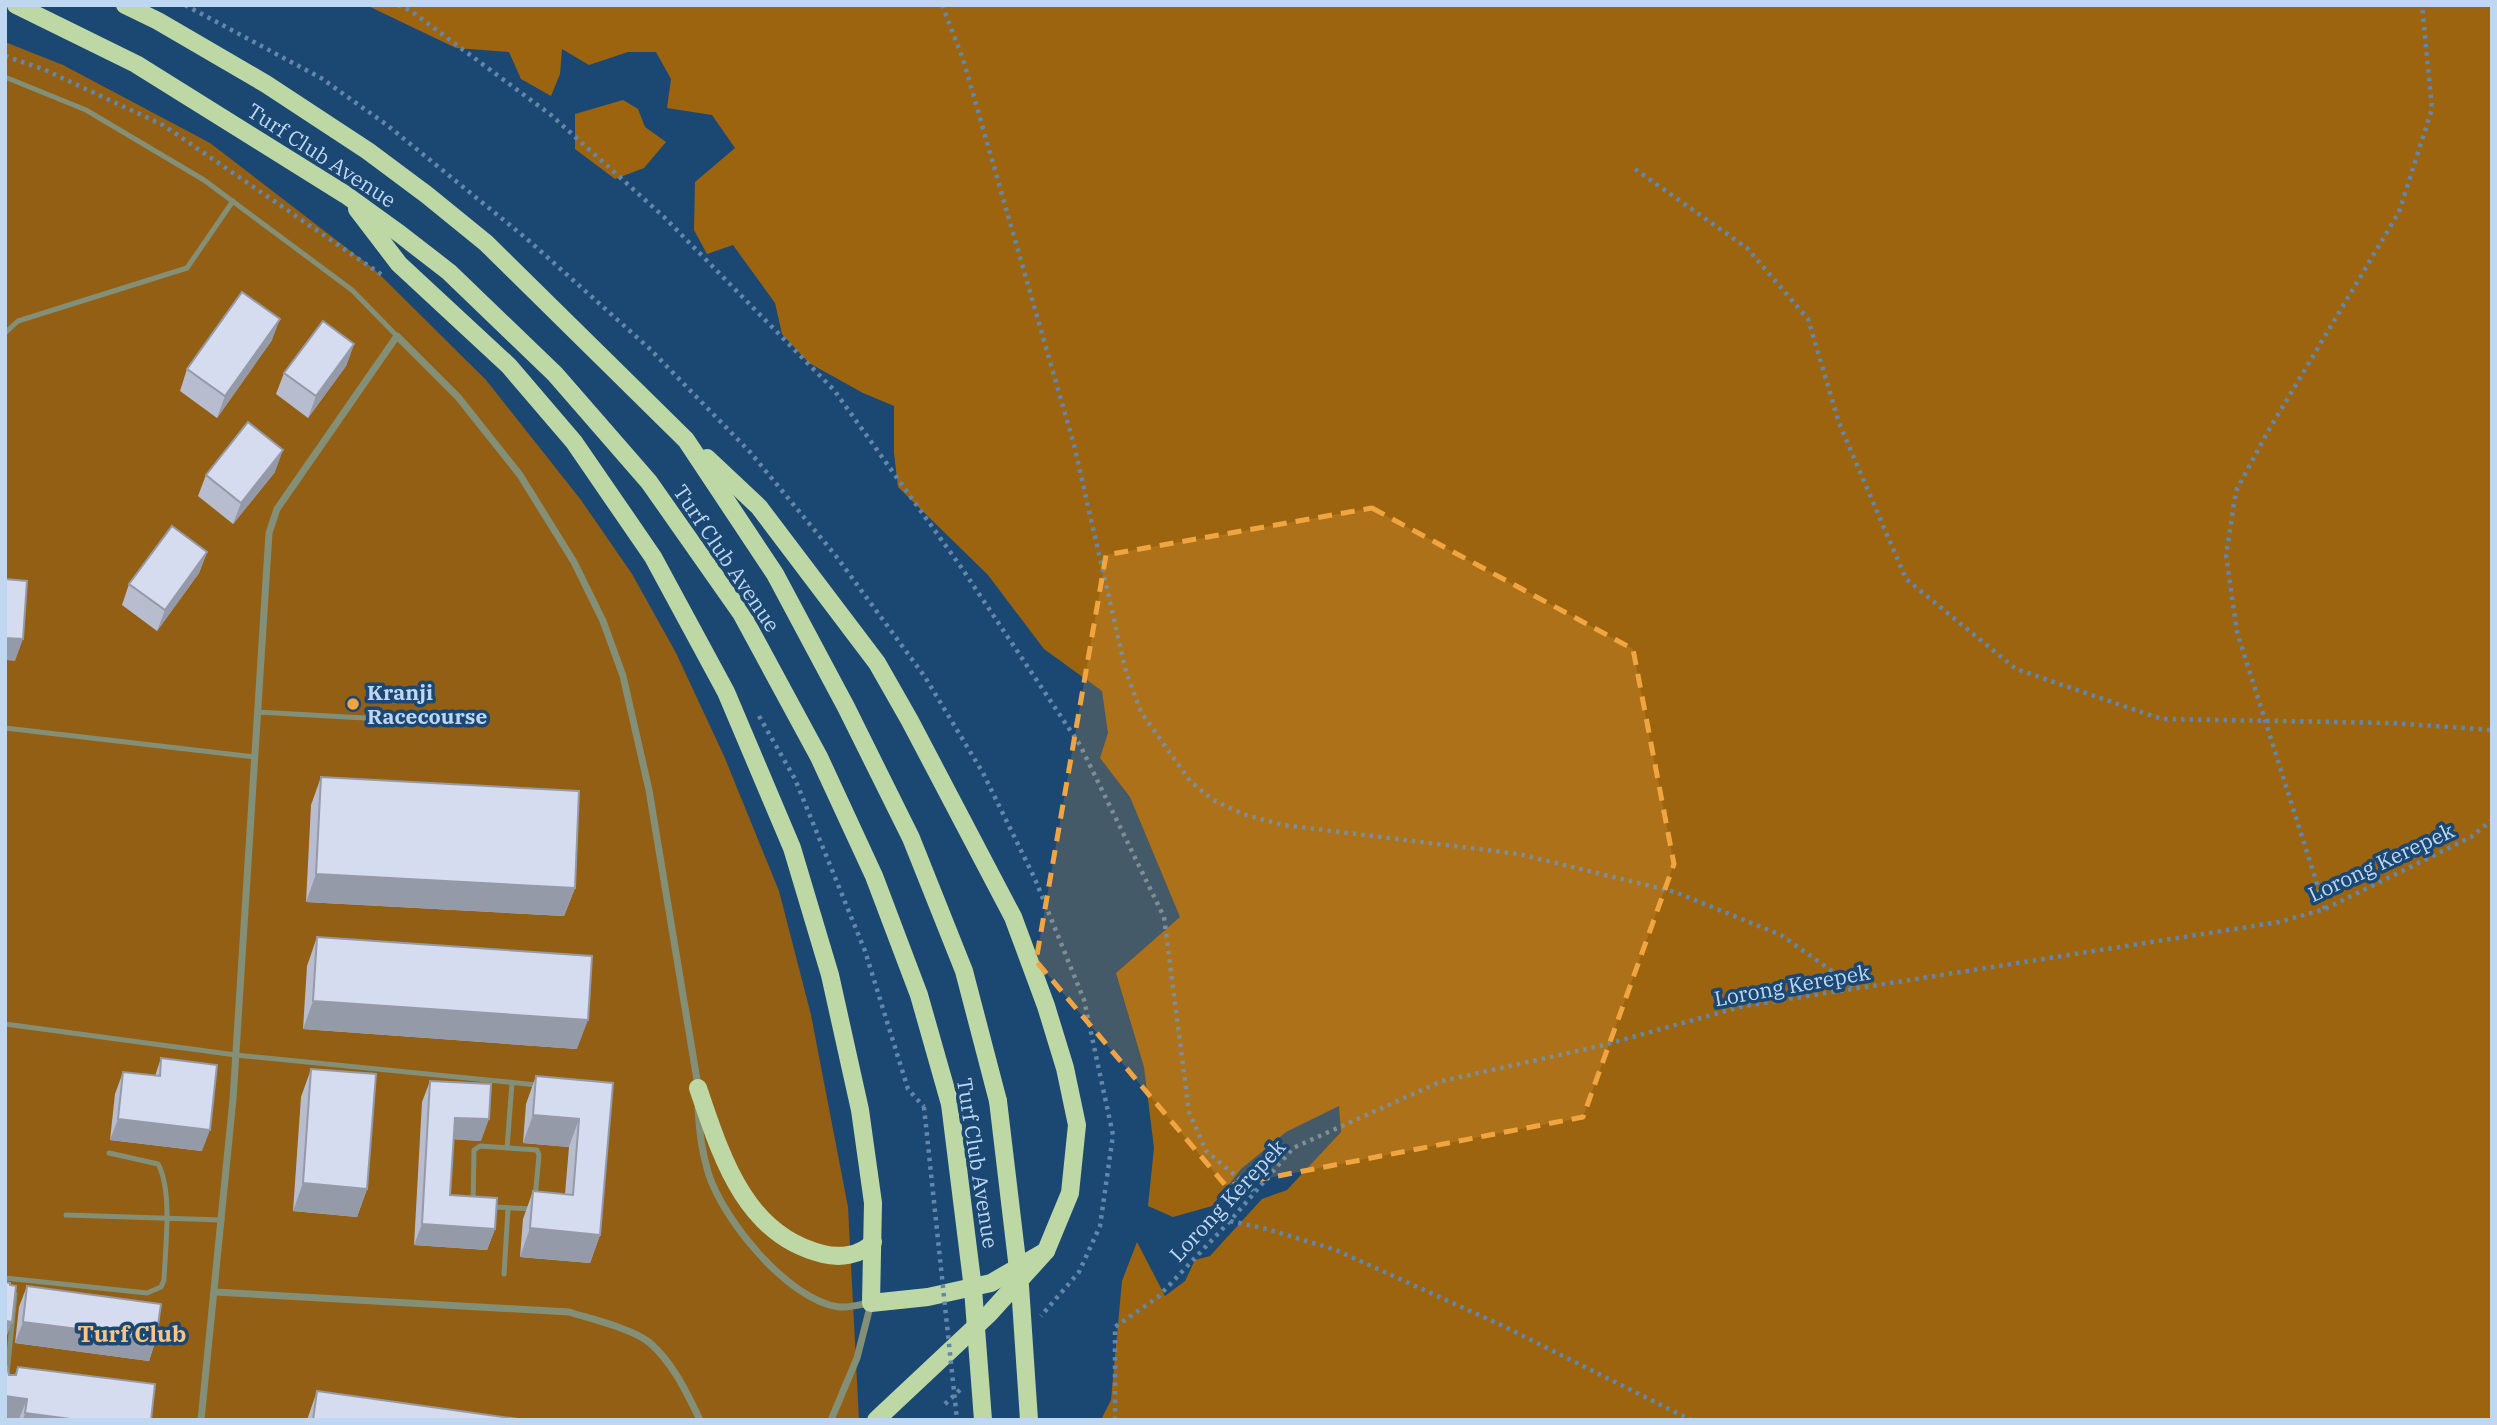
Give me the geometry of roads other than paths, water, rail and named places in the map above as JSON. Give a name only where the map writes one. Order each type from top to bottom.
[{"type":"main road","name":"Turf Club Avenue","points":[[16,5],[136,64],[346,195],[449,272],[555,374],[649,482],[741,613],[819,757],[874,876],[919,995],[950,1104],[973,1289],[983,1420]]},
{"type":"main road","name":"Turf Club Avenue","points":[[125,5],[158,21],[265,84],[368,151],[486,243],[686,440],[775,574],[911,838],[964,971],[998,1101],[1020,1286],[1029,1420]]},
{"type":"main road","points":[[346,195],[399,264],[509,366],[575,442],[653,557],[726,692],[792,848],[830,975],[860,1111],[873,1203],[871,1303],[928,1297],[991,1283],[1046,1251]]},
{"type":"main road","points":[[686,440],[759,507],[877,663],[1013,917],[1050,1018],[1065,1068],[1077,1125],[1070,1194],[1046,1251],[989,1314],[876,1420]]},
{"type":"main road","points":[[698,1088],[734,1183],[765,1222],[800,1248],[834,1257],[862,1251],[873,1242]]},
{"type":"street","points":[[201,1420],[236,1055],[269,533],[278,509],[397,336],[458,397],[520,475],[574,562],[603,621],[623,676],[649,790],[698,1088],[699,1126],[708,1174],[727,1212],[755,1252],[794,1288],[840,1307],[871,1303],[857,1358],[831,1420]]},
{"type":"street","points":[[215,1293],[569,1312],[614,1325],[649,1342],[681,1381],[700,1420]]},
{"type":"lane","points":[[5,77],[86,110],[204,180],[352,290],[397,336]]},
{"type":"lane","points":[[5,333],[18,321],[187,268],[233,201]]},
{"type":"lane","points":[[257,712],[437,722]]},
{"type":"lane","points":[[5,728],[255,757]]},
{"type":"lane","points":[[5,1024],[236,1055],[542,1085]]},
{"type":"lane","points":[[507,1148],[512,1083]]},
{"type":"lane","points":[[475,1148],[535,1149],[539,1154],[536,1207],[529,1210],[508,1209],[473,1206],[471,1202],[475,1148]]},
{"type":"lane","points":[[5,1278],[148,1293],[161,1287],[164,1280],[167,1219],[163,1174],[159,1164],[109,1153]]},
{"type":"lane","points":[[503,1274],[508,1209]]},
{"type":"lane","points":[[66,1215],[222,1220]]},
{"type":"lane","points":[[7,1377],[17,1280]]},
{"type":"place","name":"Kranji Racecourse","points":[[353,704]]},
{"type":"district","name":"Turf Club","points":[[132,1333]]}]
